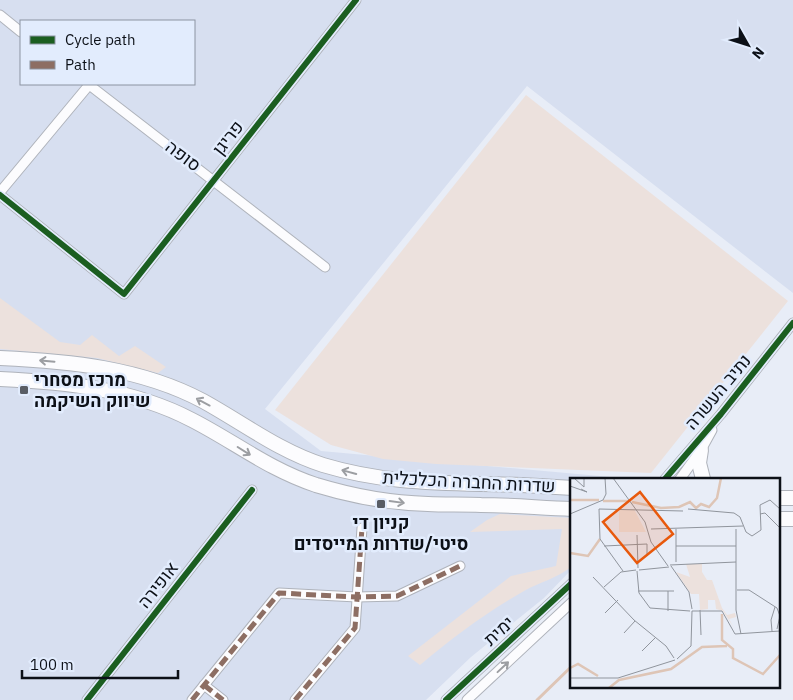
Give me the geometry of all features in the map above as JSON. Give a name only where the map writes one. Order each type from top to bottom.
[{"type":"main road","name":"שדרות החברה הכלכלית","points":[[0,358],[83,365],[141,378],[179,390],[302,458],[355,474],[405,482],[570,488]]},
{"type":"main road","name":"שדרות החברה הכלכלית","points":[[0,379],[80,386],[126,395],[192,420],[260,461],[294,478],[351,494],[418,504],[570,509]]},
{"type":"main road","points":[[701,450],[699,463],[703,478]]},
{"type":"main road","points":[[780,498],[793,498]]},
{"type":"main road","points":[[780,519],[793,519]]},
{"type":"street","name":"פריגן","points":[[0,194],[124,294],[356,0]]},
{"type":"street","points":[[0,15],[20,31]]},
{"type":"street","points":[[0,194],[87,85]]},
{"type":"street","name":"סופה","points":[[89,85],[325,267]]},
{"type":"street","name":"נתיב העשרה","points":[[667,478],[721,414],[793,323]]},
{"type":"street","name":"נתיב העשרה","points":[[681,478],[701,450],[721,414]]},
{"type":"street","name":"אופירה","points":[[87,700],[252,490]]},
{"type":"street","points":[[295,700],[355,628],[362,528]]},
{"type":"street","points":[[192,700],[279,592],[357,597],[397,596],[460,566]]},
{"type":"street","name":"ימית","points":[[446,700],[570,585]]},
{"type":"street","name":"ימית","points":[[467,700],[570,604]]},
{"type":"street","points":[[204,685],[223,700]]},
{"type":"shaded area","points":[[0,0],[793,0],[793,293],[527,86],[265,409],[321,451],[622,478],[570,478],[570,571],[544,598],[471,657],[426,700],[0,700]]},
{"type":"shaded area","points":[[526,95],[788,301],[651,473],[436,464],[383,459],[331,445],[275,410]]},
{"type":"shaded area","points":[[0,298],[60,342],[80,345],[92,335],[119,356],[135,346],[166,367],[158,373],[97,358],[0,349]]},
{"type":"shaded area","points":[[500,514],[570,518],[570,567],[497,607],[420,665],[408,656],[511,576],[556,566],[562,529],[470,532],[487,520]]},
{"type":"waterway","points":[[537,700],[570,668]]},
{"type":"marked path","points":[[295,700],[355,628],[362,528]]},
{"type":"marked path","points":[[192,700],[279,593],[357,597],[397,596],[460,566]]},
{"type":"marked path","points":[[204,685],[223,700]]},
{"type":"cycle path","points":[[0,195],[124,294],[356,0]]},
{"type":"cycle path","points":[[666,478],[721,414],[793,323]]},
{"type":"cycle path","points":[[87,700],[252,490]]},
{"type":"cycle path","points":[[446,700],[570,585]]},
{"type":"place","name":"מרכז מסחרי שיווק השיקמה","points":[[24,390]]},
{"type":"place","name":"קניון די סיטי/שדרות המייסדים","points":[[381,504]]}]
